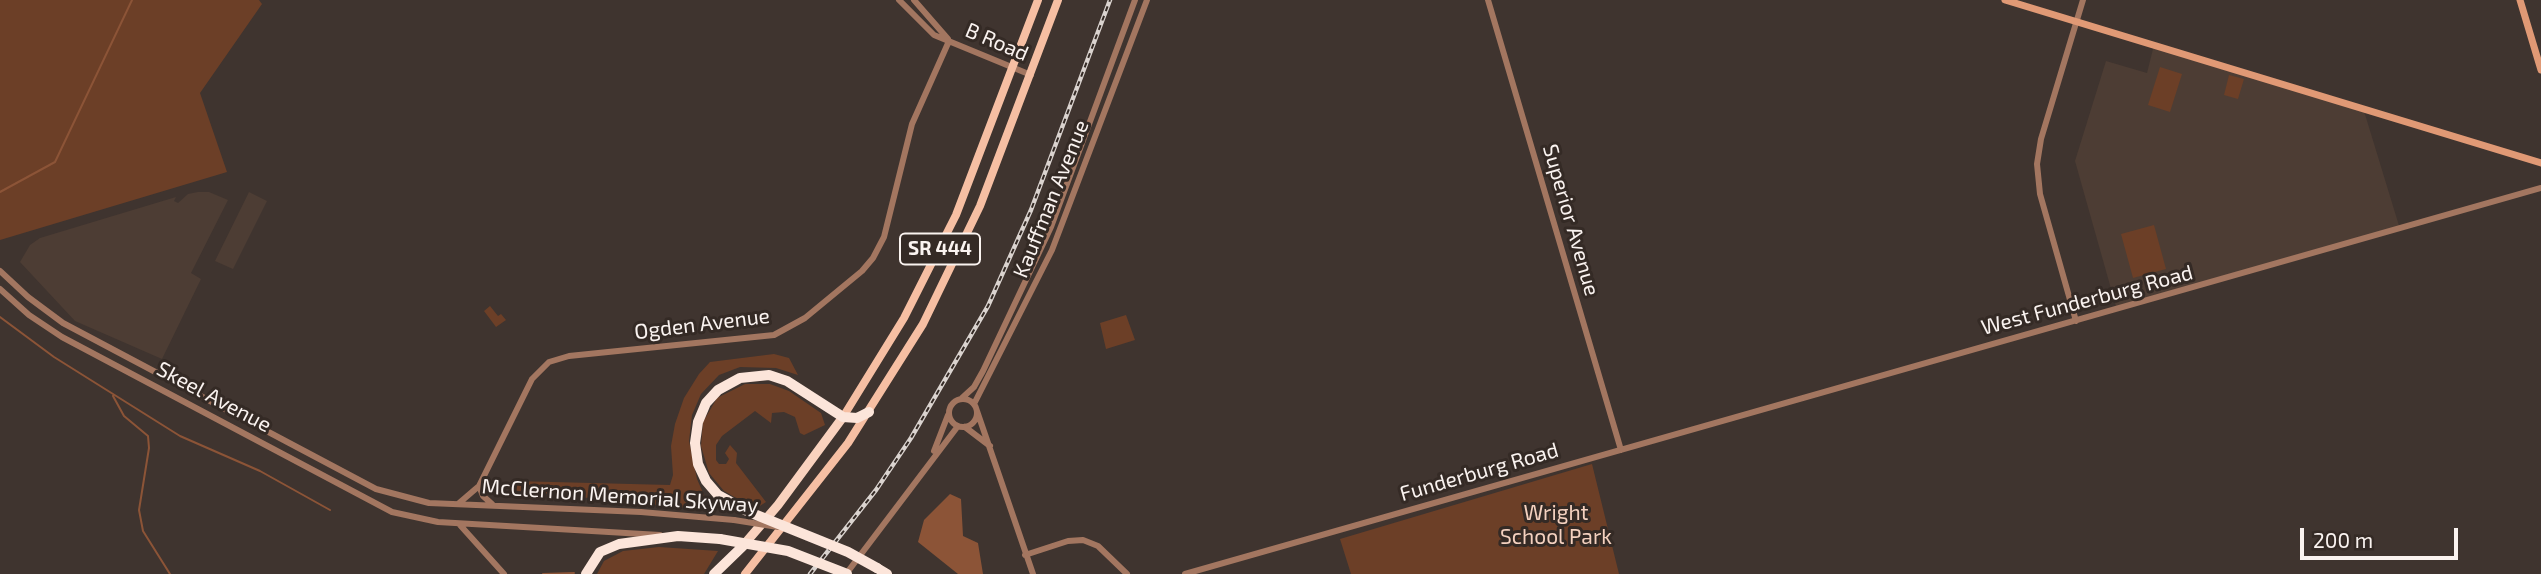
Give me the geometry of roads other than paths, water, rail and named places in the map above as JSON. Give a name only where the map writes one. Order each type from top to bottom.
[{"type":"highway","points":[[793,531],[718,495],[706,481],[698,464],[695,443],[698,422],[706,403],[718,390],[749,376],[777,377],[843,417],[860,417],[869,412]]},
{"type":"highway","name":"SR 444","points":[[743,546],[778,505],[843,417]]},
{"type":"highway","name":"McClernon Memorial Skyway","points":[[793,531],[848,552],[887,574]]},
{"type":"highway","points":[[586,574],[594,558],[611,546],[678,536]]},
{"type":"highway","name":"McClernon Memorial Skyway","points":[[678,536],[720,539],[788,551],[846,574]]},
{"type":"highway","points":[[716,574],[743,546]]},
{"type":"main road","name":"SR 444","points":[[843,417],[886,350],[929,271],[965,194],[1038,0]]},
{"type":"main road","name":"SR 444","points":[[745,574],[825,475],[869,412],[950,273],[980,206],[1058,0]]},
{"type":"main road","points":[[2005,0],[2541,162]]},
{"type":"main road","points":[[2520,0],[2541,70]]},
{"type":"street","name":"B Road","points":[[899,0],[933,36],[1031,75]]},
{"type":"street","points":[[915,0],[950,41]]},
{"type":"street","name":"Kauffman Avenue","points":[[962,398],[974,387],[983,371],[1051,227],[1135,0]]},
{"type":"street","name":"Kauffman Avenue","points":[[976,407],[1052,250],[1147,0]]},
{"type":"street","name":"Superior Avenue","points":[[1488,0],[1621,450]]},
{"type":"street","points":[[2076,321],[2040,194],[2037,164],[2041,139],[2083,0]]},
{"type":"street","name":"Ogden Avenue","points":[[479,486],[532,379],[549,362],[569,356],[774,335],[805,318],[862,271],[873,258],[884,237],[912,124],[950,41]]},
{"type":"street","name":"West Funderburg Road","points":[[1782,402],[2541,188]]},
{"type":"street","name":"Skeel Avenue","points":[[0,271],[28,298],[63,323],[358,480],[426,503]]},
{"type":"street","name":"Skeel Avenue","points":[[0,289],[29,315],[62,337],[378,505],[424,520]]},
{"type":"street","points":[[931,459],[953,402],[962,398],[976,407],[1033,574]]},
{"type":"street","name":"Funderburg Road","points":[[1185,574],[1782,402]]},
{"type":"street","points":[[846,574],[931,459],[961,427],[974,421],[976,407]]},
{"type":"street","points":[[948,413],[952,422],[991,447]]},
{"type":"street","points":[[458,504],[479,486],[483,496],[493,505]]},
{"type":"street","points":[[424,520],[426,503]]},
{"type":"street","name":"McClernon Memorial Skyway","points":[[426,503],[734,520],[793,531]]},
{"type":"street","name":"McClernon Memorial Skyway","points":[[424,520],[678,536]]},
{"type":"street","points":[[459,523],[504,574]]},
{"type":"street","points":[[1025,555],[1068,541],[1083,540],[1098,546],[1127,574]]},
{"type":"waterway","points":[[0,192],[55,162],[132,0]]},
{"type":"waterway","points":[[0,317],[54,357],[180,436],[260,471],[330,510]]},
{"type":"waterway","points":[[113,396],[124,416],[148,436],[149,448],[139,510],[143,531],[170,574]]},
{"type":"waterway","points":[[543,574],[574,573]]},
{"type":"railway","points":[[810,574],[876,490],[911,438],[988,306],[1031,210],[1110,0]]},
{"type":"park label","name":"Wright School Park","points":[[1556,525]]}]
